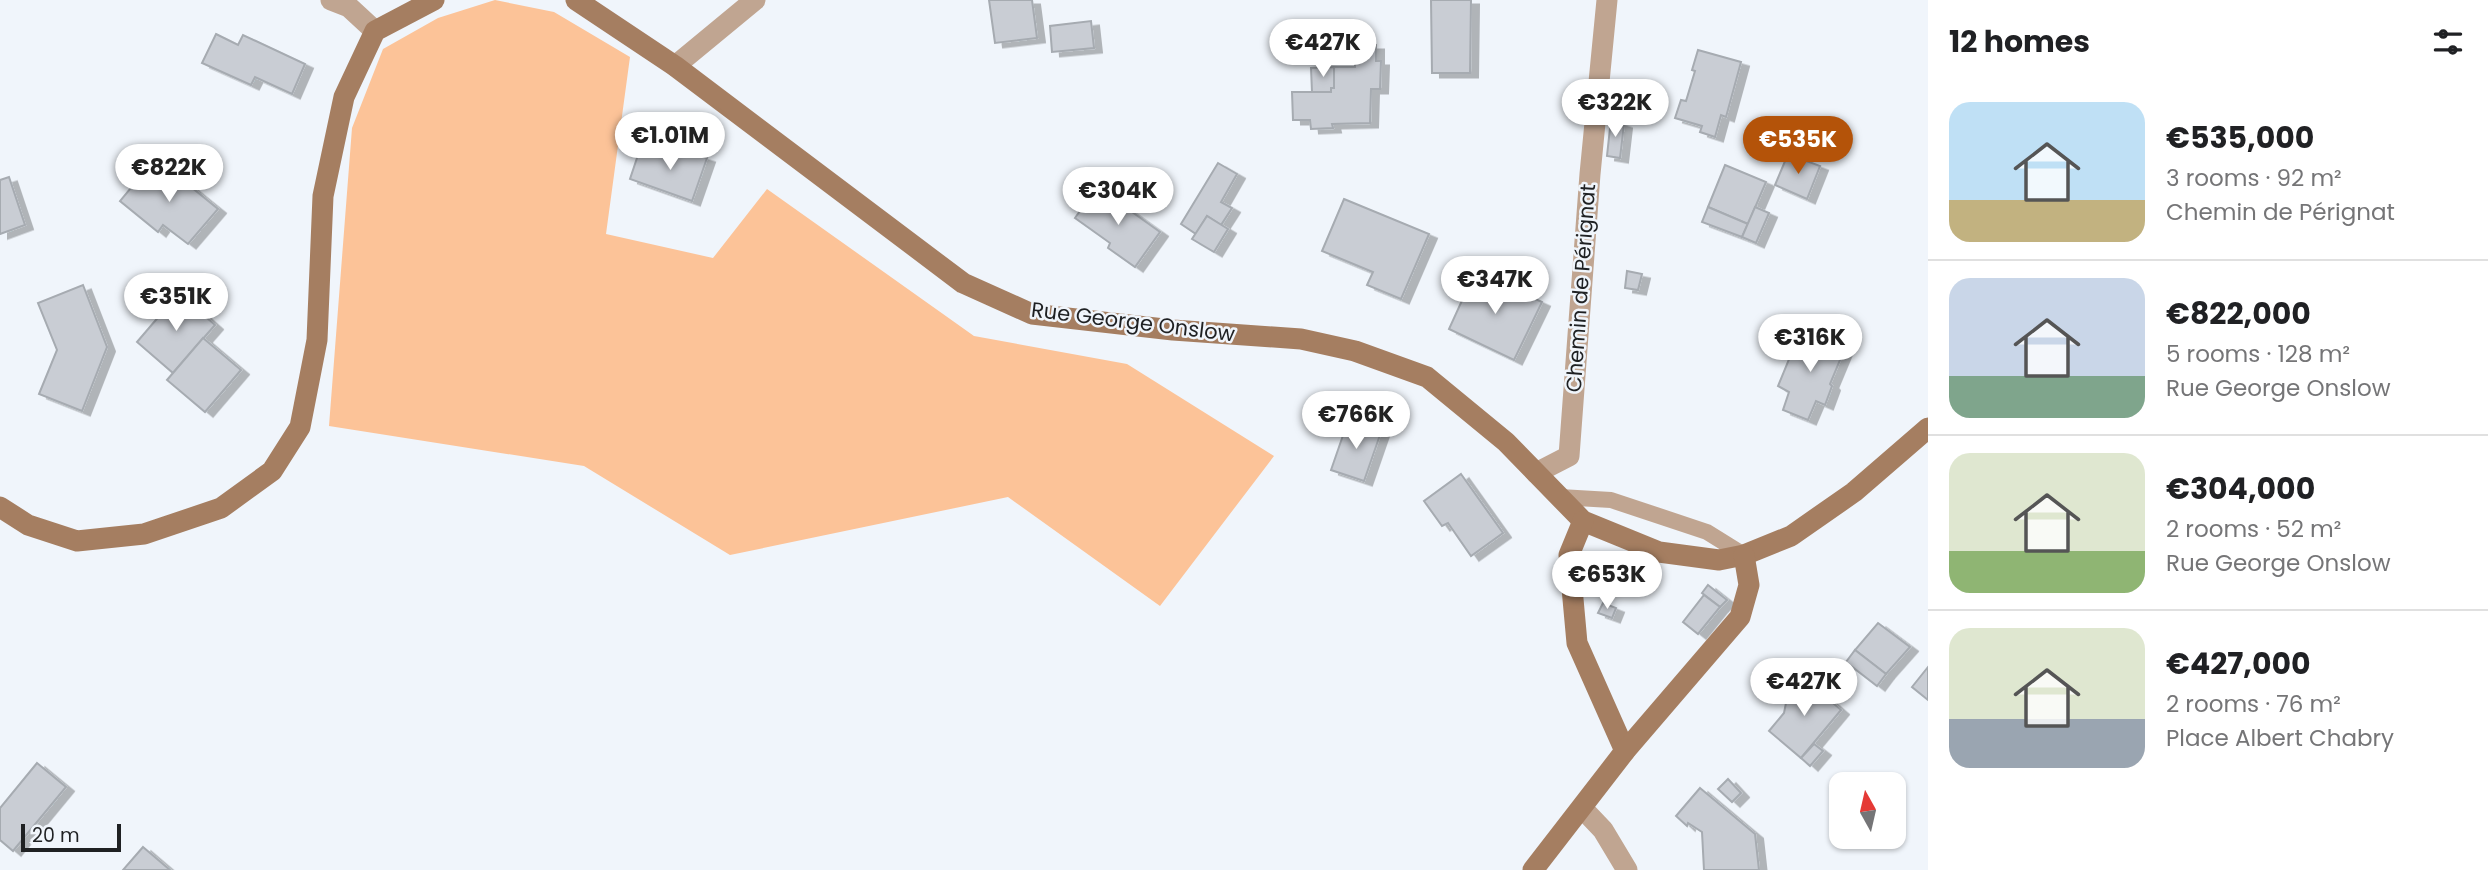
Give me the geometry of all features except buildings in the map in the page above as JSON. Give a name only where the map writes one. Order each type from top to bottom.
[{"type":"street","points":[[331,0],[349,7],[375,31]]},
{"type":"street","points":[[0,507],[28,525],[77,541],[144,534],[221,508],[272,471],[300,427],[317,340],[323,196],[344,97],[375,31],[434,0]]},
{"type":"street","name":"Rue George Onslow","points":[[576,0],[675,66],[963,283],[1032,314],[1173,330],[1301,339],[1355,351],[1427,377],[1506,442],[1583,521]]},
{"type":"street","points":[[675,66],[755,0]]},
{"type":"street","name":"Chemin de Pérignat","points":[[1536,474],[1569,456],[1590,174],[1607,0]]},
{"type":"street","points":[[1625,751],[1577,643],[1569,555],[1583,521],[1659,552],[1719,559],[1744,555],[1791,536],[1854,492],[1928,428]]},
{"type":"street","points":[[1533,870],[1583,809],[1625,751],[1741,617],[1749,585],[1744,555]]},
{"type":"street","points":[[1583,809],[1602,830],[1627,870]]},
{"type":"lane","points":[[1560,497],[1611,500],[1706,533],[1744,555]]},
{"type":"shaded area","points":[[495,0],[554,12],[630,57],[606,234],[713,258],[767,189],[974,336],[1127,364],[1274,456],[1160,606],[1008,497],[730,555],[584,466],[329,426],[352,128],[383,49],[438,18]]}]
